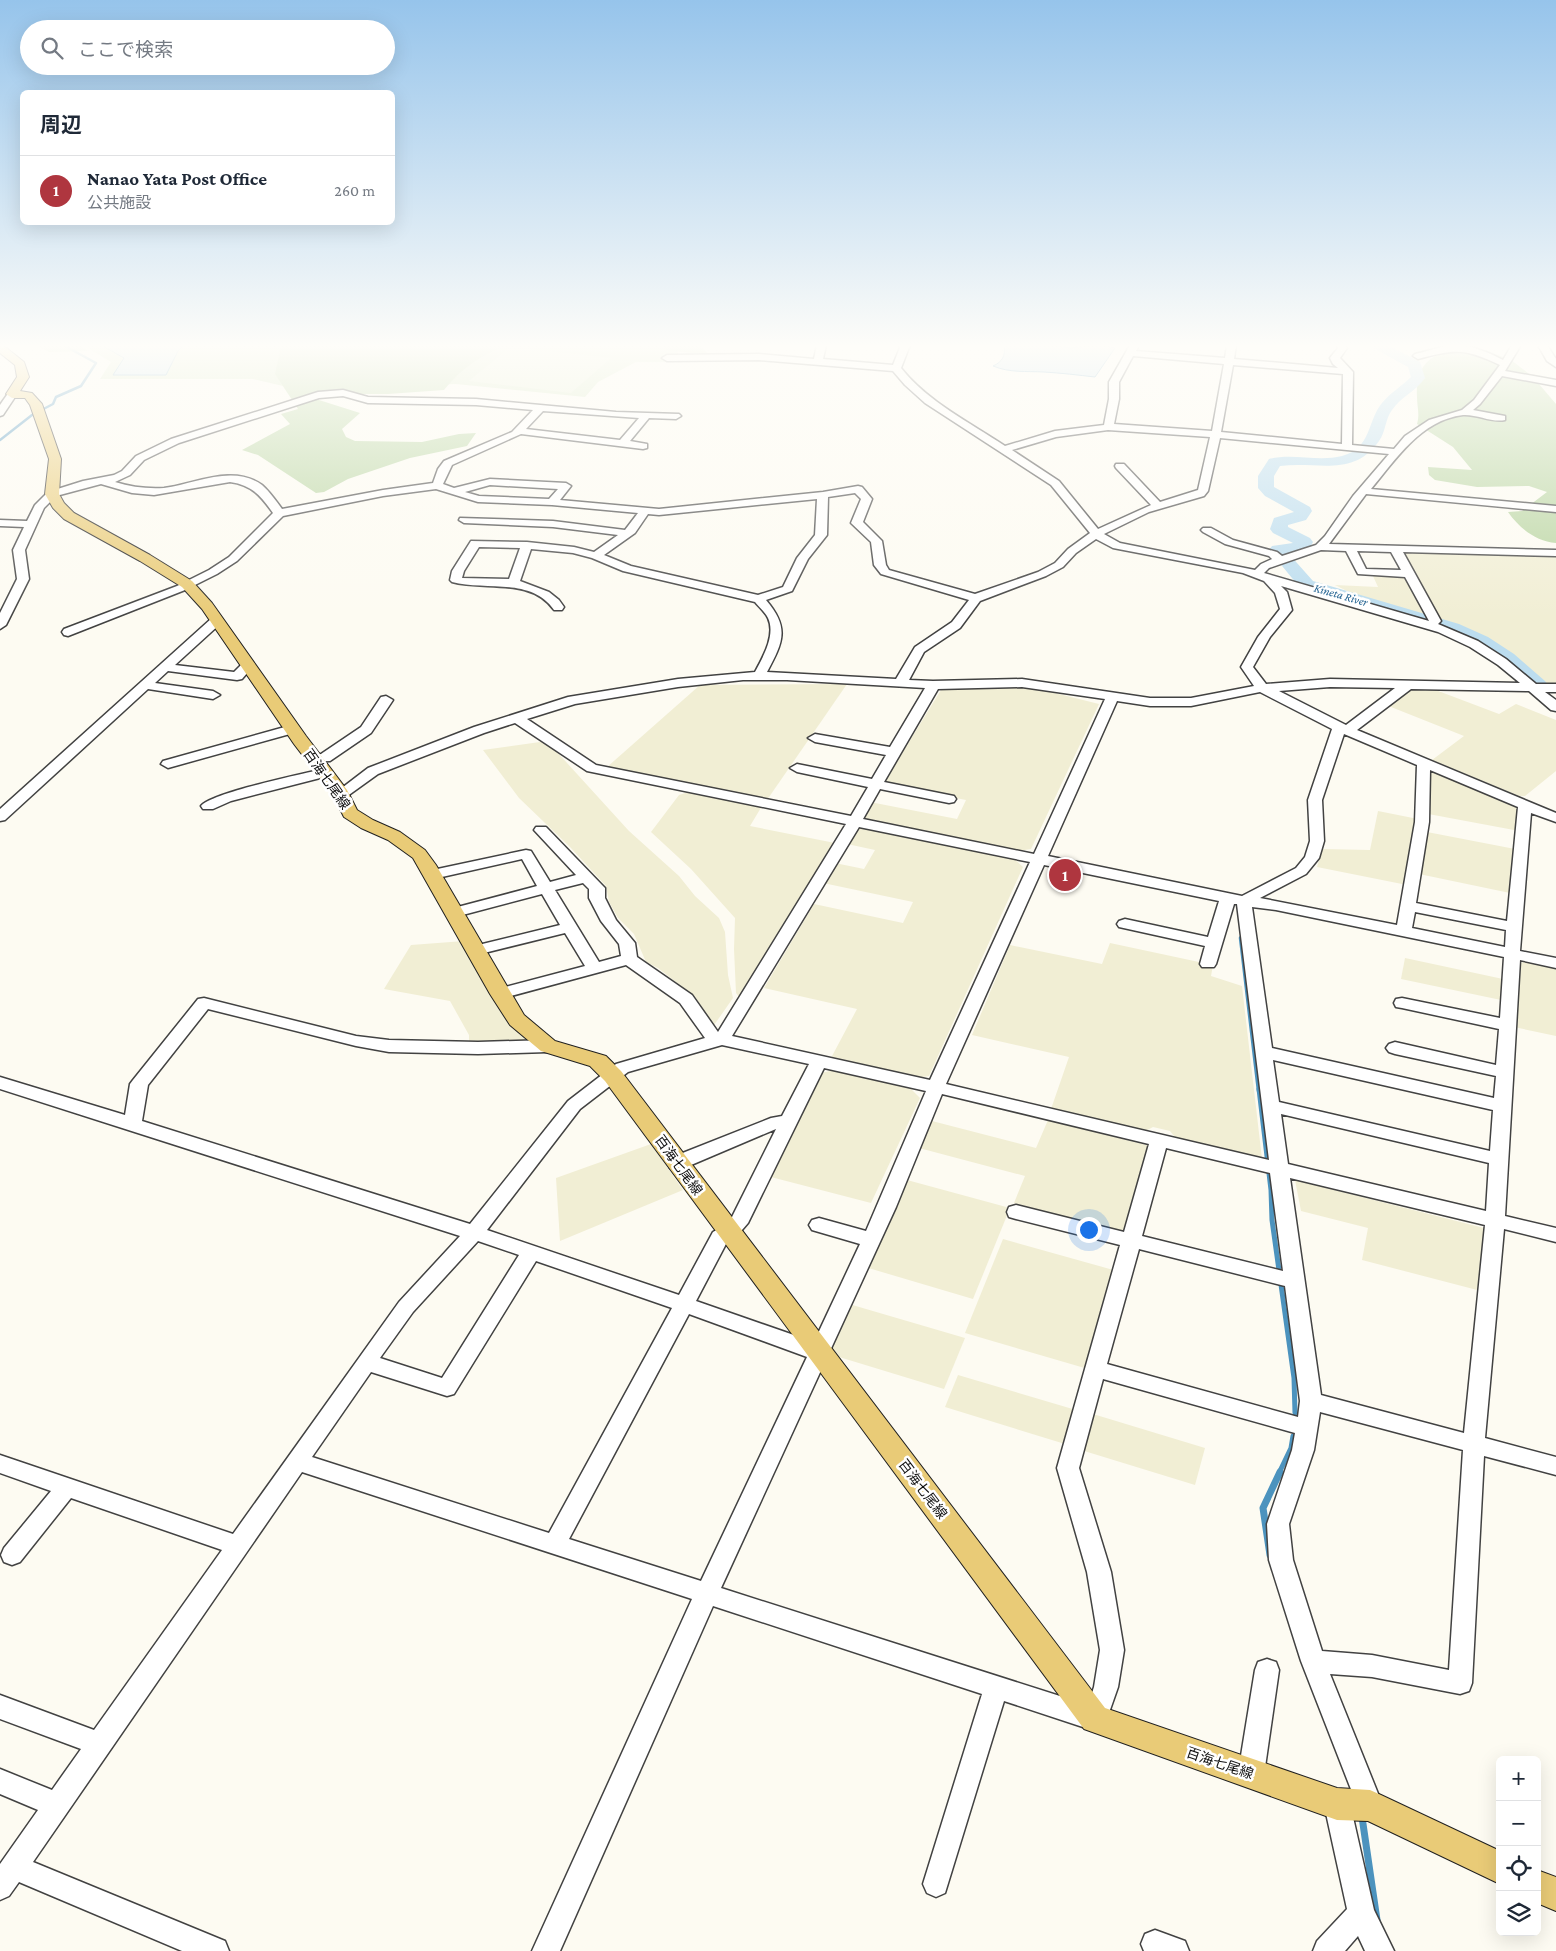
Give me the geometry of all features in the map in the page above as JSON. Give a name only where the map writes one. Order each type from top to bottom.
[{"type":"main road","points":[[47,436],[55,459],[52,494]]},
{"type":"main road","name":"百海七尾線","points":[[52,494],[58,505],[69,516],[145,558],[187,584],[207,606],[318,766],[341,794],[350,813],[367,824],[394,836],[419,854],[433,874],[500,994],[517,1020],[548,1046],[598,1061],[613,1076],[1096,1719],[1251,1774],[1355,1805],[1496,1866]]},
{"type":"main road","points":[[1541,1888],[1556,1894]]},
{"type":"street","points":[[1,622],[23,579],[24,571],[18,550],[39,507],[52,494],[117,478],[126,473],[144,455],[188,436]]},
{"type":"street","points":[[437,486],[443,469],[448,463],[511,436]]},
{"type":"street","points":[[558,436],[643,446]]},
{"type":"street","points":[[582,439],[585,436]]},
{"type":"street","points":[[623,444],[630,436]]},
{"type":"street","points":[[983,436],[1055,483],[1096,534],[1117,546],[1225,565],[1442,629],[1474,644],[1502,662],[1556,708]]},
{"type":"street","points":[[1004,449],[1047,436]]},
{"type":"street","points":[[900,684],[919,650],[956,625],[976,598],[1042,574],[1059,565],[1072,551],[1096,534],[1145,510],[1159,507],[1203,491],[1216,436]]},
{"type":"street","points":[[1237,436],[1397,452]]},
{"type":"street","points":[[1347,436],[1347,447]]},
{"type":"street","points":[[1320,547],[1364,491],[1412,436]]},
{"type":"street","points":[[1120,466],[1159,507]]},
{"type":"street","points":[[103,481],[129,491],[164,491],[228,477],[242,480],[260,489],[279,513]]},
{"type":"street","points":[[455,491],[490,482],[566,486],[552,502]]},
{"type":"street","points":[[68,632],[181,588],[233,560],[279,513],[383,493],[437,486],[478,499],[552,502],[659,512],[823,495],[858,489],[867,499],[858,523],[865,532],[876,540],[880,565],[885,572],[976,598]]},
{"type":"street","points":[[1364,491],[1556,509]]},
{"type":"street","points":[[475,543],[527,545],[574,550],[596,556],[627,569],[759,599],[788,589],[803,558],[819,540],[822,535],[823,495]]},
{"type":"street","points":[[475,543],[464,520],[467,510],[478,499]]},
{"type":"street","points":[[596,556],[626,534],[642,519],[644,511]]},
{"type":"street","points":[[464,520],[553,524],[626,534]]},
{"type":"street","points":[[0,523],[30,524]]},
{"type":"street","points":[[1207,530],[1229,542],[1283,558]]},
{"type":"street","points":[[475,543],[458,571],[456,580],[472,583],[514,583],[536,590],[556,602],[558,607]]},
{"type":"street","points":[[514,583],[527,545]]},
{"type":"street","points":[[1263,576],[1265,566],[1283,558],[1320,547],[1556,553]]},
{"type":"street","points":[[1350,548],[1362,572],[1409,574]]},
{"type":"street","points":[[1395,549],[1435,621]]},
{"type":"street","points":[[1263,576],[1281,592],[1286,610],[1275,621],[1257,647],[1247,667],[1262,688],[1343,728],[1556,818]]},
{"type":"street","points":[[759,599],[774,617],[776,627],[772,647],[760,676]]},
{"type":"street","points":[[0,817],[216,620]]},
{"type":"street","points":[[165,667],[237,676],[248,665]]},
{"type":"street","points":[[341,794],[373,771],[455,738],[573,700],[625,690],[678,683],[760,676],[787,676],[933,685],[1022,683],[1112,698],[1150,702],[1191,702],[1262,688],[1330,683],[1556,688]]},
{"type":"street","points":[[1208,964],[1214,943],[1236,899],[1301,871],[1312,858],[1317,841],[1315,800],[1343,728],[1409,684]]},
{"type":"street","points":[[144,685],[213,695]]},
{"type":"street","points":[[719,1040],[856,821],[933,685]]},
{"type":"street","points":[[546,1951],[706,1595],[872,1240],[936,1087],[1112,698]]},
{"type":"street","points":[[208,806],[318,766],[325,758],[346,742],[366,730],[386,700]]},
{"type":"street","points":[[516,718],[592,768],[1556,963]]},
{"type":"street","points":[[168,764],[292,729]]},
{"type":"street","points":[[815,738],[894,752]]},
{"type":"street","points":[[1404,932],[1422,822],[1424,763]]},
{"type":"street","points":[[797,768],[948,799]]},
{"type":"street","points":[[1313,1661],[1372,1666],[1460,1683],[1474,1444],[1495,1220],[1512,954],[1525,805]]},
{"type":"street","points":[[541,830],[597,888],[597,898],[609,921],[628,943],[629,958]]},
{"type":"street","points":[[433,874],[526,854],[594,968]]},
{"type":"street","points":[[455,912],[587,878]]},
{"type":"street","points":[[1236,899],[1264,1052],[1271,1106],[1272,1168],[1294,1281],[1312,1401],[1303,1450],[1278,1524],[1281,1560],[1355,1805],[1361,1913],[1380,1951]]},
{"type":"street","points":[[1408,906],[1514,927]]},
{"type":"street","points":[[1125,924],[1214,943]]},
{"type":"street","points":[[476,950],[570,927]]},
{"type":"street","points":[[629,958],[686,999],[719,1040]]},
{"type":"street","points":[[500,994],[629,958]]},
{"type":"street","points":[[133,1124],[139,1084],[204,1003],[356,1041],[388,1046],[478,1048],[548,1046]]},
{"type":"street","points":[[1402,1003],[1507,1025]]},
{"type":"street","points":[[215,1951],[7,1877],[406,1307],[473,1234],[574,1105],[622,1068],[719,1040],[936,1087],[1556,1234]]},
{"type":"street","points":[[1394,1048],[1504,1072]]},
{"type":"street","points":[[1264,1052],[1502,1106]]},
{"type":"street","points":[[554,1545],[720,1237],[729,1232],[738,1223],[819,1061]]},
{"type":"street","points":[[0,1084],[133,1124],[531,1252],[684,1303],[820,1353]]},
{"type":"street","points":[[1271,1106],[1499,1159]]},
{"type":"street","points":[[677,1163],[777,1122],[788,1123]]},
{"type":"street","points":[[297,1461],[706,1595],[1096,1719],[1106,1687],[1112,1650],[1099,1572],[1068,1468],[1159,1141]]},
{"type":"street","points":[[1016,1212],[1294,1281]]},
{"type":"street","points":[[819,1225],[872,1240]]},
{"type":"street","points":[[366,1362],[447,1388],[531,1252]]},
{"type":"street","points":[[1095,1369],[1307,1428]]},
{"type":"street","points":[[1312,1401],[1556,1466]]},
{"type":"street","points":[[2,1467],[67,1487],[238,1546]]},
{"type":"street","points":[[12,1555],[67,1487]]},
{"type":"street","points":[[1251,1774],[1267,1670]]},
{"type":"street","points":[[936,1884],[996,1688]]},
{"type":"street","points":[[0,1706],[99,1744]]},
{"type":"street","points":[[0,1781],[57,1805]]},
{"type":"street","points":[[1327,1951],[1361,1913]]},
{"type":"shaded area","points":[[1404,552],[1556,556],[1556,684],[1542,684],[1516,660],[1477,636],[1440,621],[1359,597],[1335,585],[1378,587],[1373,576],[1413,575]]},
{"type":"shaded area","points":[[847,684],[767,800],[606,768],[700,685]]},
{"type":"shaded area","points":[[980,686],[1027,686],[1099,704],[1031,849],[1018,851],[865,821],[862,814],[870,802],[957,819],[966,800],[883,784],[941,690]]},
{"type":"shaded area","points":[[1415,688],[1433,689],[1499,714],[1516,704],[1556,720],[1556,771],[1525,796],[1519,796],[1432,760],[1464,736],[1386,705]]},
{"type":"shaded area","points":[[547,741],[629,831],[679,876],[695,896],[719,918],[725,932],[728,975],[733,998],[712,1028],[696,998],[658,968],[646,962],[634,934],[618,918],[609,902],[606,886],[570,847],[519,798],[483,750]]},
{"type":"shaded area","points":[[1431,770],[1517,807],[1518,829],[1514,830],[1423,813]]},
{"type":"shaded area","points":[[692,791],[762,806],[750,826],[835,843],[740,998],[736,993],[735,918],[691,869],[651,832],[679,795]]},
{"type":"shaded area","points":[[1378,811],[1418,819],[1407,885],[1317,867],[1322,849],[1370,850]]},
{"type":"shaded area","points":[[858,826],[1011,856],[1023,867],[929,1076],[916,1078],[831,1058],[857,1009],[764,988],[814,904],[903,923],[913,902],[823,883],[835,863],[864,869],[875,850],[847,844]]},
{"type":"shaded area","points":[[1427,832],[1515,849],[1510,893],[1419,874]]},
{"type":"shaded area","points":[[464,941],[535,1044],[469,1044],[469,1035],[450,1001],[384,989],[411,945]]},
{"type":"shaded area","points":[[1110,943],[1213,965],[1211,976],[1242,986],[1262,1159],[1178,1141],[1170,1131],[1153,1127],[1142,1133],[1051,1109],[1069,1057],[972,1035],[1010,945],[1102,964]]},
{"type":"shaded area","points":[[1405,958],[1503,979],[1501,1000],[1401,979]]},
{"type":"shaded area","points":[[1527,961],[1556,967],[1556,1036],[1514,1027],[1518,964]]},
{"type":"shaded area","points":[[839,1069],[909,1087],[920,1098],[871,1203],[767,1176],[821,1073]]},
{"type":"shaded area","points":[[1048,1120],[1154,1147],[1125,1233],[1014,1203],[1025,1176],[919,1148],[932,1121],[1036,1148]]},
{"type":"shaded area","points":[[651,1144],[683,1190],[560,1241],[556,1178]]},
{"type":"shaded area","points":[[907,1180],[1010,1208],[973,1299],[865,1267]]},
{"type":"shaded area","points":[[1295,1180],[1488,1229],[1481,1291],[1362,1260],[1368,1228],[1301,1211]]},
{"type":"shaded area","points":[[1003,1239],[1117,1271],[1088,1369],[965,1333]]},
{"type":"shaded area","points":[[849,1304],[965,1338],[944,1389],[826,1353]]},
{"type":"shaded area","points":[[958,1375],[1076,1410],[1065,1444],[945,1407]]},
{"type":"shaded area","points":[[1093,1414],[1205,1448],[1195,1485],[1081,1450]]},
{"type":"green space","points":[[268,436],[346,436],[355,441],[422,442],[450,436],[474,436],[467,446],[410,458],[348,479],[324,492],[316,493],[258,455],[242,450]]},
{"type":"green space","points":[[1436,436],[1556,436],[1556,543],[1535,537],[1518,524],[1508,512],[1522,511],[1547,492],[1529,486],[1477,487],[1435,480],[1429,475],[1428,467],[1472,470],[1453,447]]},
{"type":"waterway","points":[[0,440],[5,436]]},
{"type":"waterway","name":"Kineta River","points":[[1374,436],[1366,447],[1349,459],[1318,462],[1292,460],[1275,462],[1266,476],[1266,488],[1271,493],[1304,511],[1300,516],[1280,522],[1279,529],[1304,542],[1302,547],[1278,550],[1307,585],[1452,628],[1481,641],[1507,658],[1538,685]]},
{"type":"waterway","points":[[1241,938],[1259,1091]]},
{"type":"waterway","points":[[1259,1089],[1271,1190],[1272,1220],[1294,1378],[1295,1413]]},
{"type":"waterway","points":[[1279,1473],[1291,1448],[1293,1436]]},
{"type":"waterway","points":[[1270,1555],[1263,1508],[1280,1472]]},
{"type":"waterway","points":[[1362,1817],[1377,1920]]},
{"type":"place","name":"Nanao Yata Post Office","points":[[1065,875]]}]
